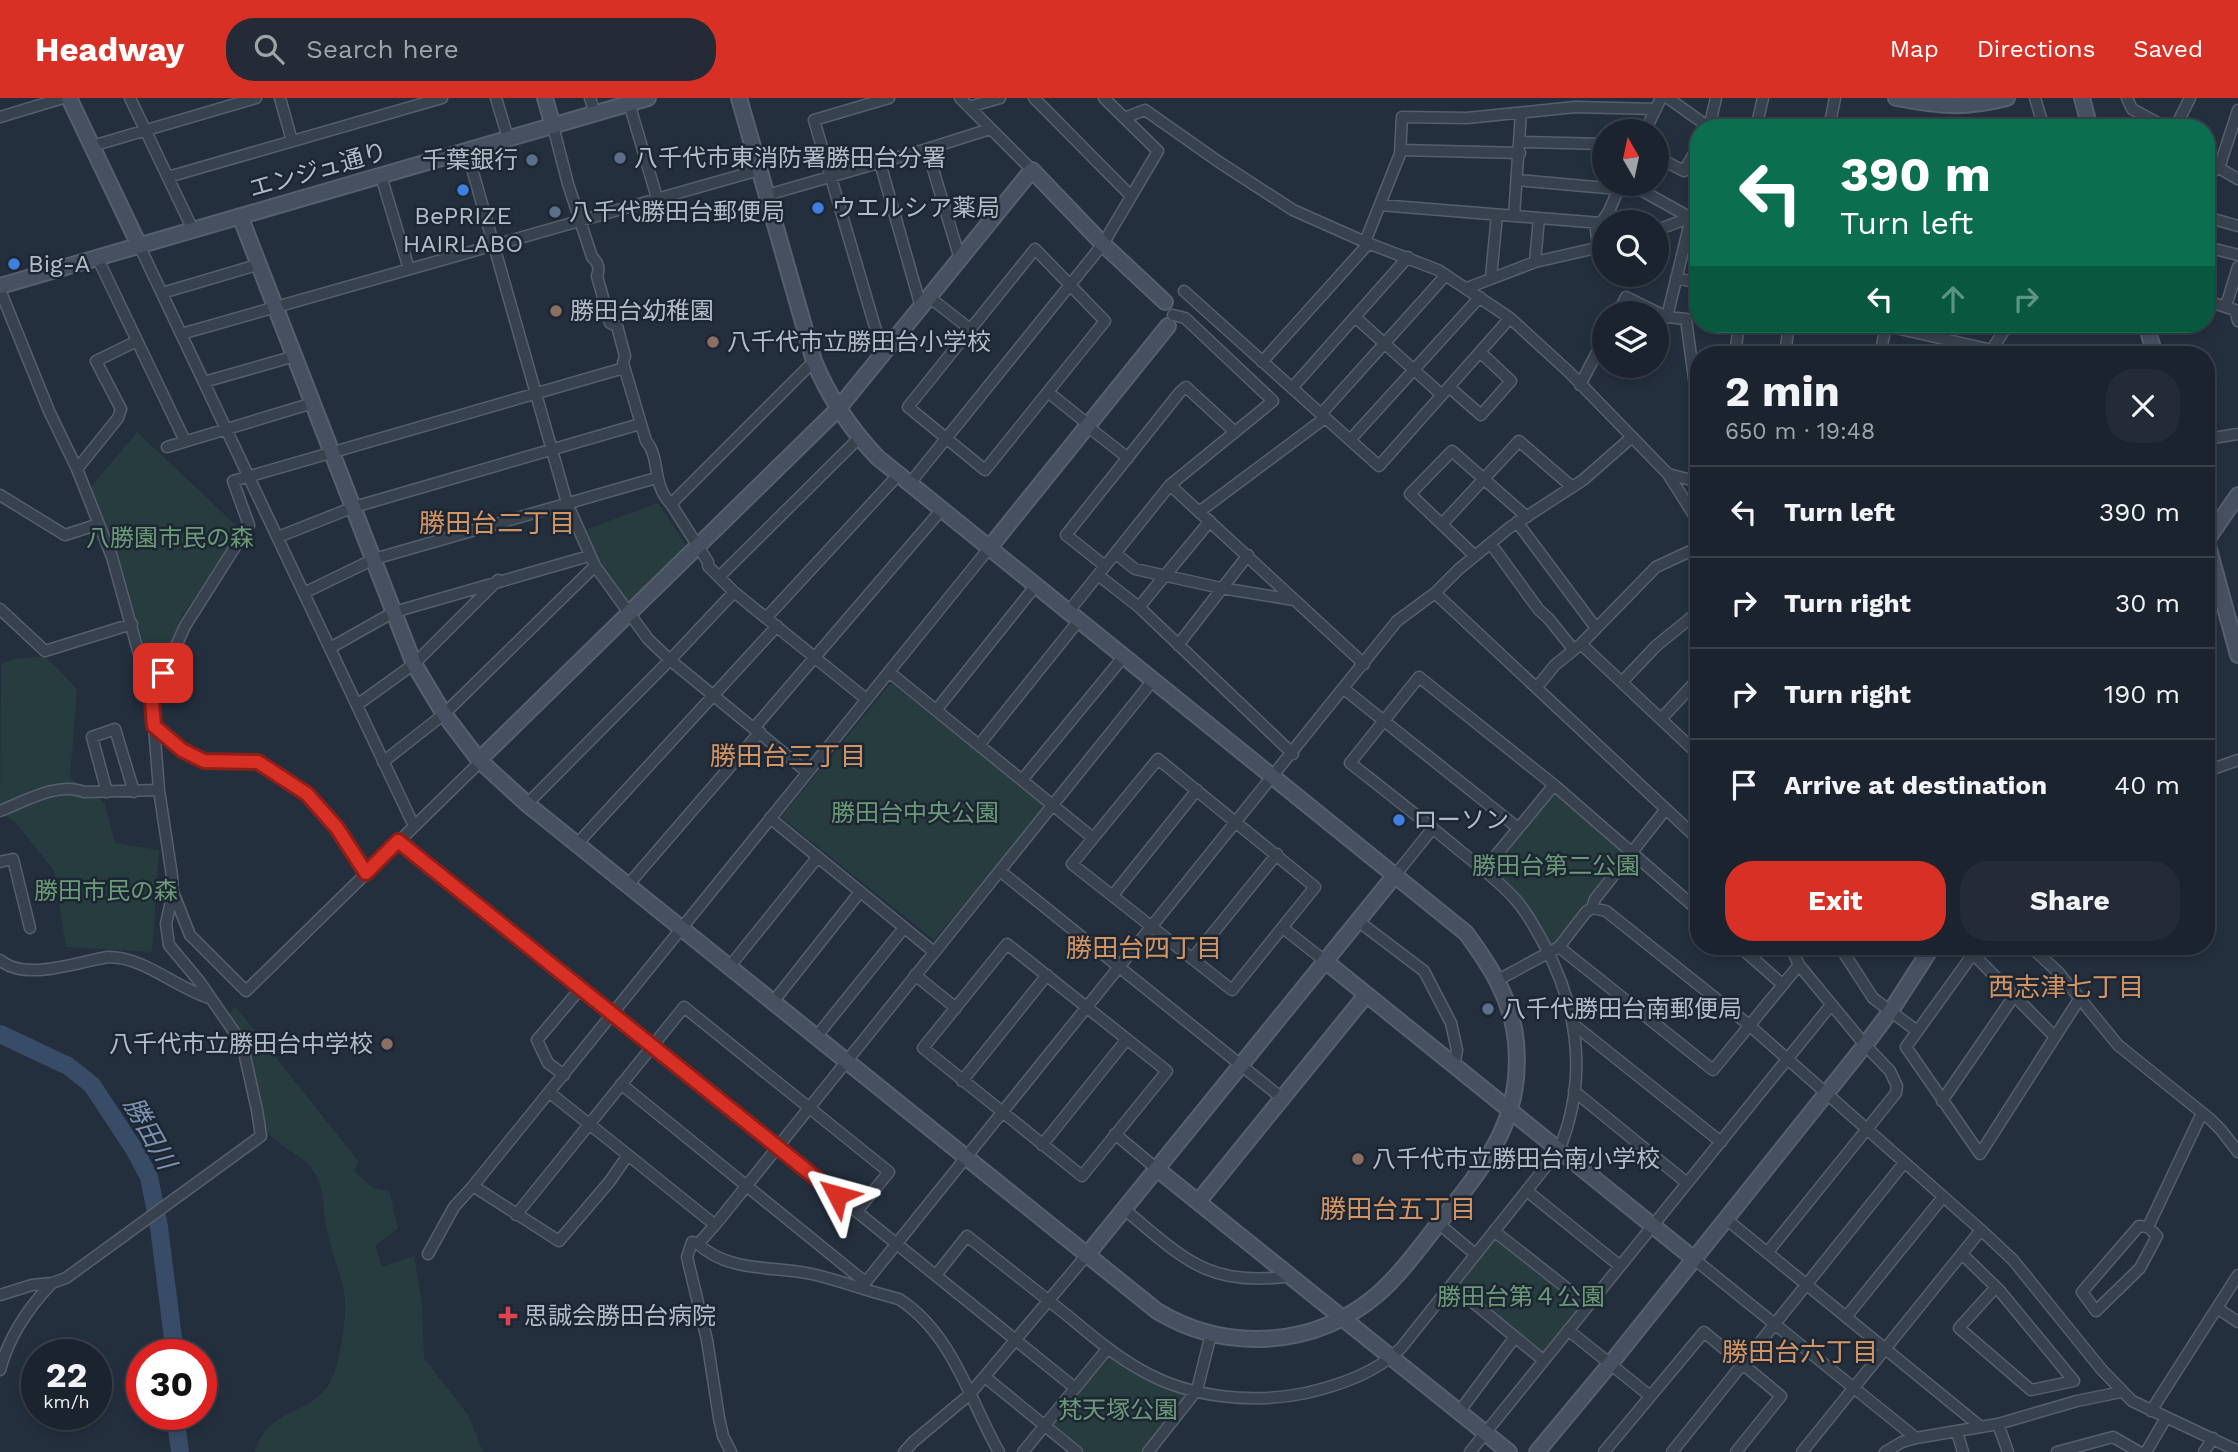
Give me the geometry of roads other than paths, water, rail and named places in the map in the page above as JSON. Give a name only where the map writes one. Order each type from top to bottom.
[{"type":"street","points":[[0,117],[66,98],[92,146],[414,826]]},
{"type":"street","points":[[130,98],[193,230]]},
{"type":"street","points":[[92,146],[256,98]]},
{"type":"street","points":[[280,98],[292,141]]},
{"type":"street","points":[[169,177],[442,98]]},
{"type":"street","points":[[496,98],[508,138]]},
{"type":"street","points":[[545,98],[580,220],[592,257],[596,261],[599,272],[597,276],[610,323],[617,327],[625,356],[622,363],[640,424],[650,445],[657,471],[656,478],[665,498],[671,503],[708,566],[734,592],[866,699]]},
{"type":"street","points":[[590,98],[595,113]]},
{"type":"street","name":"エンジュ通り","points":[[0,288],[240,215],[648,98]]},
{"type":"street","points":[[240,215],[414,664],[444,714],[480,760],[527,804],[1157,1311],[1211,1334],[1251,1340],[1278,1339],[1320,1329],[1343,1319],[1388,1284],[1483,1168],[1499,1141],[1510,1111],[1515,1080],[1516,1044],[1510,1008],[1498,980],[1466,933],[877,457],[859,438],[828,392],[814,361],[739,98]]},
{"type":"street","points":[[883,354],[814,120],[889,98]]},
{"type":"street","points":[[960,98],[1169,314],[1185,318],[1273,401],[1170,485],[1098,575],[1075,615],[979,745]]},
{"type":"street","points":[[969,107],[1000,98]]},
{"type":"street","points":[[1034,98],[1131,196]]},
{"type":"street","points":[[766,618],[947,438],[1103,244],[1158,151],[1104,98]]},
{"type":"street","points":[[1651,119],[1661,98]]},
{"type":"street","points":[[1668,98],[1697,119]]},
{"type":"street","points":[[1711,119],[1716,98]]},
{"type":"street","points":[[1758,119],[1763,98]]},
{"type":"street","points":[[1831,119],[1835,98]]},
{"type":"street","points":[[1896,98],[1959,107],[2007,98]]},
{"type":"street","points":[[2035,98],[2041,119]]},
{"type":"street","points":[[2082,98],[2088,119]]},
{"type":"street","points":[[2127,98],[2132,109],[2150,119]]},
{"type":"street","points":[[2180,119],[2190,98]]},
{"type":"street","points":[[629,103],[657,198]]},
{"type":"street","points":[[1262,362],[1367,243],[1401,150],[1402,117],[1467,118],[1575,107],[1656,109]]},
{"type":"street","points":[[1124,118],[1145,110],[1293,209],[1367,243],[1408,257],[1467,288],[1510,318],[1632,436],[1668,474],[1690,509]]},
{"type":"street","points":[[2215,170],[2219,168],[2238,110]]},
{"type":"street","points":[[1514,216],[1521,113]]},
{"type":"street","points":[[767,195],[990,129]]},
{"type":"street","points":[[1521,142],[1592,144]]},
{"type":"street","points":[[928,149],[960,259]]},
{"type":"street","points":[[1401,150],[1520,153]]},
{"type":"street","points":[[467,151],[567,503],[595,566],[648,639],[807,772]]},
{"type":"street","points":[[1670,164],[1684,171],[1690,161]]},
{"type":"street","points":[[880,163],[925,302],[970,329]]},
{"type":"street","points":[[2219,168],[2238,179]]},
{"type":"street","points":[[181,334],[760,170]]},
{"type":"street","points":[[0,288],[49,411],[77,469],[99,524],[132,624],[152,701],[159,790],[173,892],[190,935],[246,990],[838,409],[1032,170]]},
{"type":"street","points":[[381,176],[409,269]]},
{"type":"street","points":[[1517,180],[1592,184]]},
{"type":"street","points":[[1654,196],[1690,214]]},
{"type":"street","points":[[1380,205],[1592,222]]},
{"type":"street","points":[[1491,277],[1497,215]]},
{"type":"street","points":[[1535,262],[1539,218]]},
{"type":"street","points":[[1669,226],[1690,218]]},
{"type":"street","points":[[2215,219],[2238,226]]},
{"type":"street","points":[[1669,308],[1690,232]]},
{"type":"street","points":[[1035,249],[1070,285],[1105,321],[985,470],[908,407],[1035,249]]},
{"type":"street","points":[[1467,288],[1535,262],[1592,249]]},
{"type":"street","points":[[2215,249],[2238,255]]},
{"type":"street","points":[[97,257],[185,441]]},
{"type":"street","points":[[1292,388],[1408,257]]},
{"type":"street","points":[[162,293],[260,264]]},
{"type":"street","points":[[2238,267],[2233,309],[2238,321]]},
{"type":"street","points":[[1199,512],[1323,416],[1446,275]]},
{"type":"street","points":[[1676,278],[1690,281]]},
{"type":"street","points":[[1184,291],[1379,466],[1510,318]]},
{"type":"street","points":[[1350,440],[1479,297]]},
{"type":"street","points":[[2215,303],[2233,309]]},
{"type":"street","points":[[428,1254],[454,1207],[550,1093],[1088,425],[1169,314]]},
{"type":"street","points":[[1355,317],[1414,369],[1480,415],[1511,381],[1480,352]]},
{"type":"street","points":[[1669,317],[1686,319],[1690,349]]},
{"type":"street","points":[[1914,333],[1966,346]]},
{"type":"street","points":[[77,469],[118,418],[121,409],[96,361],[137,341]]},
{"type":"street","points":[[204,382],[295,356]]},
{"type":"street","points":[[671,503],[814,361]]},
{"type":"street","points":[[1580,385],[1592,362]]},
{"type":"street","points":[[152,701],[185,626],[249,525],[233,481],[624,368]]},
{"type":"street","points":[[1105,566],[1066,535],[1186,387],[1235,432]]},
{"type":"street","points":[[1048,392],[1128,458]]},
{"type":"street","points":[[167,447],[313,403]]},
{"type":"street","points":[[278,537],[354,507],[640,424]]},
{"type":"street","points":[[2215,438],[2238,434]]},
{"type":"street","points":[[863,1285],[1293,754],[1397,621],[1517,522],[1583,480],[1632,436]]},
{"type":"street","points":[[719,577],[859,438]]},
{"type":"street","points":[[1442,524],[1519,441],[1571,486]]},
{"type":"street","points":[[1475,556],[1410,494],[1452,450],[1527,517]]},
{"type":"street","points":[[1668,474],[1690,480]]},
{"type":"street","points":[[304,593],[374,559],[656,478]]},
{"type":"street","points":[[1170,485],[1364,664]]},
{"type":"street","points":[[0,495],[65,535],[99,524]]},
{"type":"street","points":[[2215,529],[2238,495]]},
{"type":"street","points":[[628,885],[814,657],[943,508]]},
{"type":"street","points":[[1139,607],[1210,521]]},
{"type":"street","points":[[1517,522],[1596,628]]},
{"type":"street","points":[[1491,544],[1539,610],[1577,647],[1622,682],[1690,746]]},
{"type":"street","points":[[1537,688],[1555,665],[1577,647],[1656,567],[1690,551]]},
{"type":"street","points":[[1116,554],[1135,569],[1294,600]]},
{"type":"street","points":[[330,648],[394,612],[589,555]]},
{"type":"street","points":[[1178,645],[1248,555]]},
{"type":"street","points":[[383,762],[444,714],[595,566]]},
{"type":"street","points":[[2215,570],[2238,655]]},
{"type":"street","points":[[1098,575],[1139,607],[1293,754]]},
{"type":"street","points":[[357,705],[414,664],[498,580]]},
{"type":"street","points":[[937,709],[1037,584]]},
{"type":"street","points":[[527,804],[734,592]]},
{"type":"street","points":[[1434,593],[1690,832]]},
{"type":"street","points":[[0,609],[45,652],[132,624]]},
{"type":"street","points":[[1622,682],[1656,646],[1690,618]]},
{"type":"street","points":[[577,844],[777,626]]},
{"type":"street","points":[[1022,780],[1125,655]]},
{"type":"street","points":[[889,672],[1093,838]]},
{"type":"street","points":[[936,1275],[967,1236],[1108,1348],[1140,1370],[1159,1379],[1197,1390],[1248,1398],[1286,1397],[1338,1385],[1378,1367],[1391,1358],[1452,1285],[1559,1150],[1569,1123],[1576,1074],[1573,1024],[1562,980],[1530,917],[1484,870],[1350,763],[1419,677],[1554,785],[1690,903]]},
{"type":"street","points":[[698,1244],[1154,679]]},
{"type":"street","points":[[1661,719],[1690,688]]},
{"type":"street","points":[[1344,689],[1518,828]]},
{"type":"street","points":[[154,726],[182,750],[204,761],[258,762],[307,794],[334,823],[366,873]]},
{"type":"street","points":[[107,792],[92,737],[115,729],[134,792]]},
{"type":"street","points":[[1158,759],[1197,790],[1315,887],[1231,990],[1072,864],[1158,759]]},
{"type":"street","points":[[2215,768],[2238,760]]},
{"type":"street","points":[[1484,870],[1554,785]]},
{"type":"street","points":[[0,811],[45,793],[159,790]]},
{"type":"street","points":[[1113,895],[1197,790]]},
{"type":"street","points":[[1498,980],[1559,947],[1592,908],[1595,899],[1666,809]]},
{"type":"street","points":[[770,818],[934,952]]},
{"type":"street","points":[[904,1452],[969,1395],[985,1377],[1433,828]]},
{"type":"street","points":[[398,841],[1075,1388]]},
{"type":"street","points":[[1192,958],[1277,854]]},
{"type":"street","points":[[730,966],[817,858]]},
{"type":"street","points":[[0,862],[13,859],[30,928]]},
{"type":"street","points":[[1000,871],[1283,1098]]},
{"type":"street","points":[[0,1294],[32,1284],[52,1283],[66,1278],[261,1136],[244,1052],[227,1021],[199,981],[169,945],[166,924],[173,892]]},
{"type":"street","points":[[773,1002],[860,892]]},
{"type":"street","points":[[1592,908],[1606,911],[1749,1025],[1825,1095],[1981,1230],[2013,1260],[2121,1392],[2151,1411],[2238,1451]]},
{"type":"street","points":[[1358,921],[1424,971],[1451,1023],[1457,1050],[1454,1066]]},
{"type":"street","points":[[816,1037],[904,928]]},
{"type":"street","points":[[1283,928],[1916,1438]]},
{"type":"street","points":[[1007,944],[1047,975],[1167,1071],[1082,1176],[923,1048],[1007,944]]},
{"type":"street","points":[[1559,947],[1713,1070],[1798,965]]},
{"type":"street","points":[[1749,955],[1782,984]]},
{"type":"street","points":[[1767,1253],[1896,1093],[1897,1086],[1890,1071],[1831,1005],[1798,965],[1794,955]]},
{"type":"street","points":[[1846,955],[1873,998],[1917,1031]]},
{"type":"street","points":[[1537,1452],[1865,1045],[1927,955]]},
{"type":"street","points":[[1972,955],[1906,1047],[1980,1154],[2080,998]]},
{"type":"street","points":[[1974,955],[2055,1037]]},
{"type":"street","points":[[2040,955],[2059,973],[2118,1045],[2221,1129],[2238,1152]]},
{"type":"street","points":[[0,960],[13,969],[29,971],[120,957],[209,998]]},
{"type":"street","points":[[915,975],[956,1008]]},
{"type":"street","points":[[962,1081],[1047,975]]},
{"type":"street","points":[[564,1075],[548,1063],[537,1041],[581,988]]},
{"type":"street","points":[[1198,1202],[1366,995]]},
{"type":"street","points":[[1942,1101],[2014,996]]},
{"type":"street","points":[[1470,1452],[1831,1005]]},
{"type":"street","points":[[516,1215],[684,1007],[889,1172],[857,1211]]},
{"type":"street","points":[[1573,1024],[1721,1142]]},
{"type":"street","points":[[1042,1145],[1127,1039]]},
{"type":"street","points":[[621,1084],[863,1285]]},
{"type":"street","points":[[1574,1091],[1687,1183]]},
{"type":"street","points":[[550,1093],[715,1225]]},
{"type":"street","points":[[2148,1227],[2202,1113]]},
{"type":"street","points":[[1115,1134],[1509,1452]]},
{"type":"street","points":[[473,1186],[559,1241],[610,1181],[628,1155]]},
{"type":"street","points":[[1672,1452],[1904,1163]]},
{"type":"street","points":[[1527,1191],[1619,1266]]},
{"type":"street","points":[[1846,1317],[1943,1197]]},
{"type":"street","points":[[1124,1209],[1181,1256],[1204,1269],[1249,1280],[1291,1276]]},
{"type":"street","points":[[1726,1219],[1981,1427]]},
{"type":"street","points":[[1439,1224],[1475,1254]]},
{"type":"street","points":[[2139,1226],[2148,1227],[2157,1236],[2140,1268],[2096,1311],[2082,1292],[2139,1226]]},
{"type":"street","points":[[1802,1452],[1981,1230]]},
{"type":"street","points":[[1494,1231],[1588,1305]]},
{"type":"street","points":[[730,1452],[719,1418],[707,1340],[687,1256],[692,1242],[743,1267],[815,1275],[863,1285],[899,1299],[916,1311],[952,1355],[967,1384],[969,1395],[999,1452]]},
{"type":"street","points":[[1962,1254],[1996,1287],[1999,1290],[2074,1381],[2031,1390],[1959,1328],[1996,1287]]},
{"type":"street","points":[[2151,1411],[2238,1275]]},
{"type":"street","points":[[0,1370],[17,1328],[52,1283]]},
{"type":"street","points":[[1452,1285],[1543,1360]]},
{"type":"street","points":[[2217,1308],[2238,1322]]},
{"type":"street","points":[[1568,1330],[1650,1396]]},
{"type":"street","points":[[1604,1452],[1704,1332],[1781,1396],[1736,1452]]},
{"type":"street","points":[[1165,1452],[1151,1448],[1197,1390],[1211,1334]]},
{"type":"street","points":[[1459,1412],[1515,1337]]},
{"type":"street","points":[[1023,1452],[1108,1348]]},
{"type":"street","points":[[985,1377],[1077,1452]]},
{"type":"street","points":[[1885,1452],[1902,1442],[1916,1438],[1998,1424],[2077,1401],[2121,1392]]},
{"type":"street","points":[[2146,1452],[2166,1418]]},
{"type":"street","points":[[1998,1424],[2008,1452]]},
{"type":"street","points":[[1957,1432],[1963,1452]]},
{"type":"street","points":[[2057,1452],[2074,1450],[2113,1437],[2139,1452]]},
{"type":"street","points":[[2204,1452],[2213,1438]]},
{"type":"waterway","name":"勝田川","points":[[0,1034],[68,1066],[92,1085],[134,1149],[149,1177],[159,1227],[173,1339]]},
{"type":"waterway","name":"勝田川","points":[[177,1430],[180,1452]]},
{"type":"place","name":"八千代市東消防署勝田台分署","points":[[620,158]]},
{"type":"place","name":"千葉銀行","points":[[532,160]]},
{"type":"place","name":"BePRIZE HAIRLABO","points":[[463,190]]},
{"type":"place","name":"ウエルシア薬局","points":[[818,208]]},
{"type":"place","name":"八千代勝田台郵便局","points":[[555,212]]},
{"type":"place","name":"Big-A","points":[[14,264]]},
{"type":"place","name":"勝田台幼稚園","points":[[556,311]]},
{"type":"place","name":"八千代市立勝田台小学校","points":[[713,342]]},
{"type":"place","name":"ローソン","points":[[1399,820]]},
{"type":"place","name":"八千代勝田台南郵便局","points":[[1488,1009]]},
{"type":"place","name":"八千代市立勝田台中学校","points":[[387,1044]]},
{"type":"place","name":"八千代市立勝田台南小学校","points":[[1358,1159]]},
{"type":"place","name":"思誠会勝田台病院","points":[[508,1316]]},
{"type":"district","name":"勝田台二丁目","points":[[497,523]]},
{"type":"district","name":"勝田台三丁目","points":[[788,756]]},
{"type":"district","name":"勝田台四丁目","points":[[1144,948]]},
{"type":"district","name":"西志津七丁目","points":[[2066,987]]},
{"type":"district","name":"勝田台五丁目","points":[[1398,1209]]},
{"type":"district","name":"勝田台六丁目","points":[[1800,1352]]},
{"type":"park label","name":"八勝園市民の森","points":[[170,538]]},
{"type":"park label","name":"勝田台中央公園","points":[[915,813]]},
{"type":"park label","name":"勝田台第二公園","points":[[1556,866]]},
{"type":"park label","name":"勝田市民の森","points":[[106,891]]},
{"type":"park label","name":"勝田台第４公園","points":[[1521,1297]]},
{"type":"park label","name":"梵天塚公園","points":[[1118,1410]]}]
